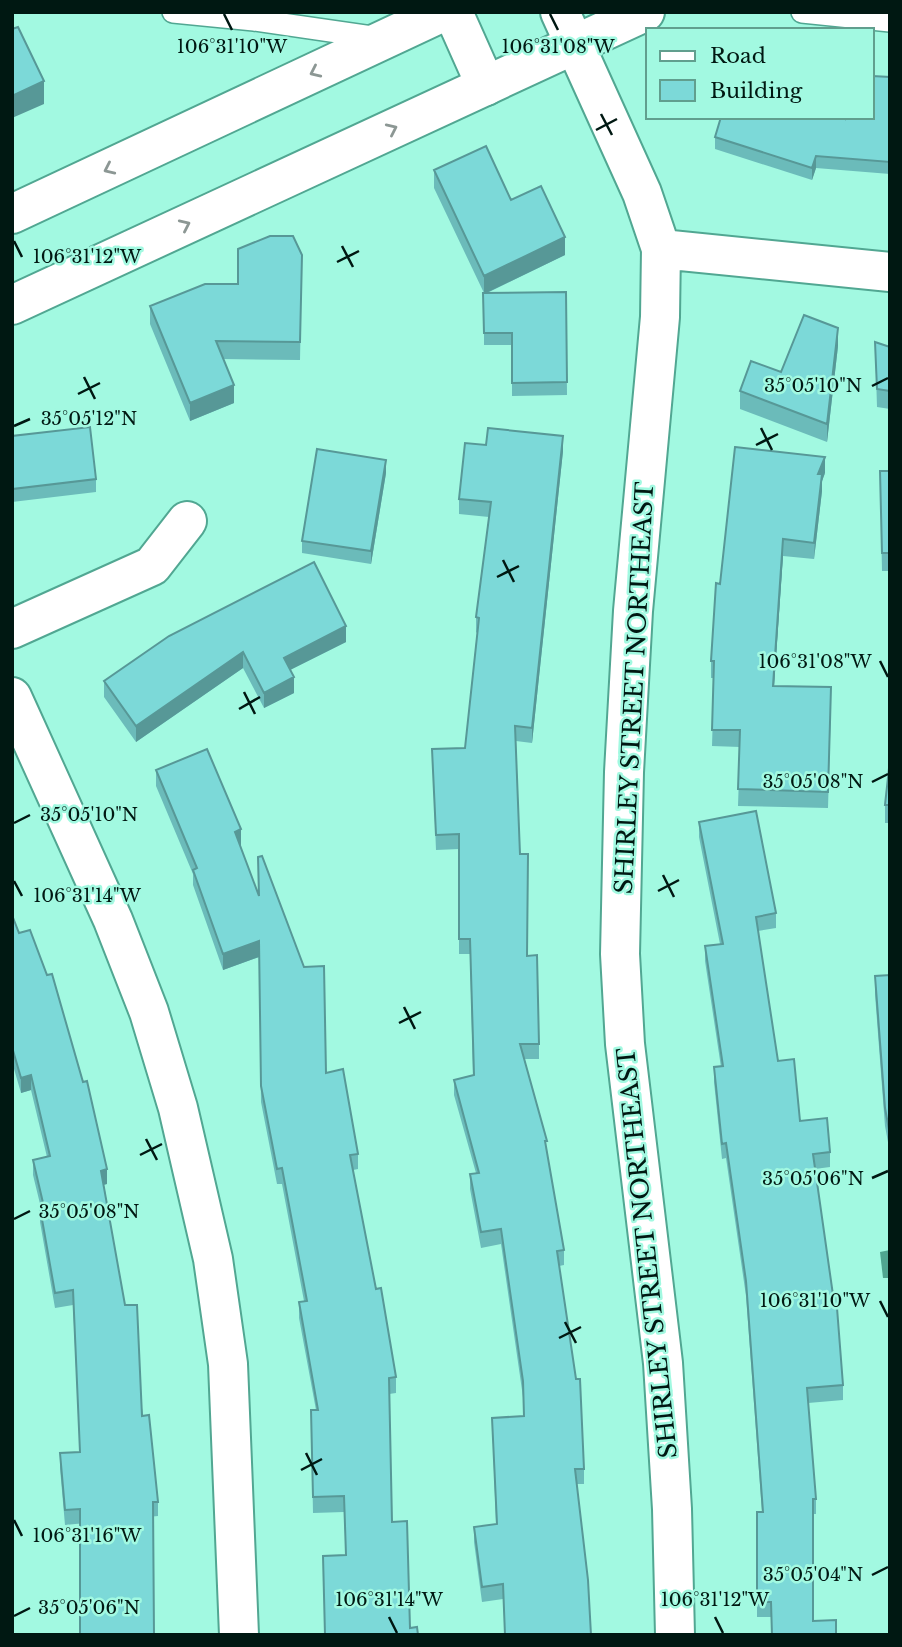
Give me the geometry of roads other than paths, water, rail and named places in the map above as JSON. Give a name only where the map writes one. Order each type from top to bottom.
[{"type":"street","points":[[12,214],[443,12]]},
{"type":"street","points":[[453,12],[486,86]]},
{"type":"street","points":[[12,305],[486,86],[567,28],[645,12]]},
{"type":"street","name":"SHIRLEY STREET NORTHEAST","points":[[567,28],[642,193],[661,249],[660,317],[633,611],[624,772],[620,954],[625,1044],[663,1363],[676,1635]]},
{"type":"street","points":[[661,249],[890,272]]},
{"type":"street","points":[[12,629],[152,566],[187,521]]},
{"type":"street","points":[[12,697],[113,920],[149,1012],[178,1108],[214,1259],[228,1364],[239,1635]]},
{"type":"lane","points":[[173,12],[254,20],[385,39]]},
{"type":"lane","points":[[802,12],[890,20]]},
{"type":"water","points":[[890,1250],[890,1278],[883,1278],[880,1252]]}]
